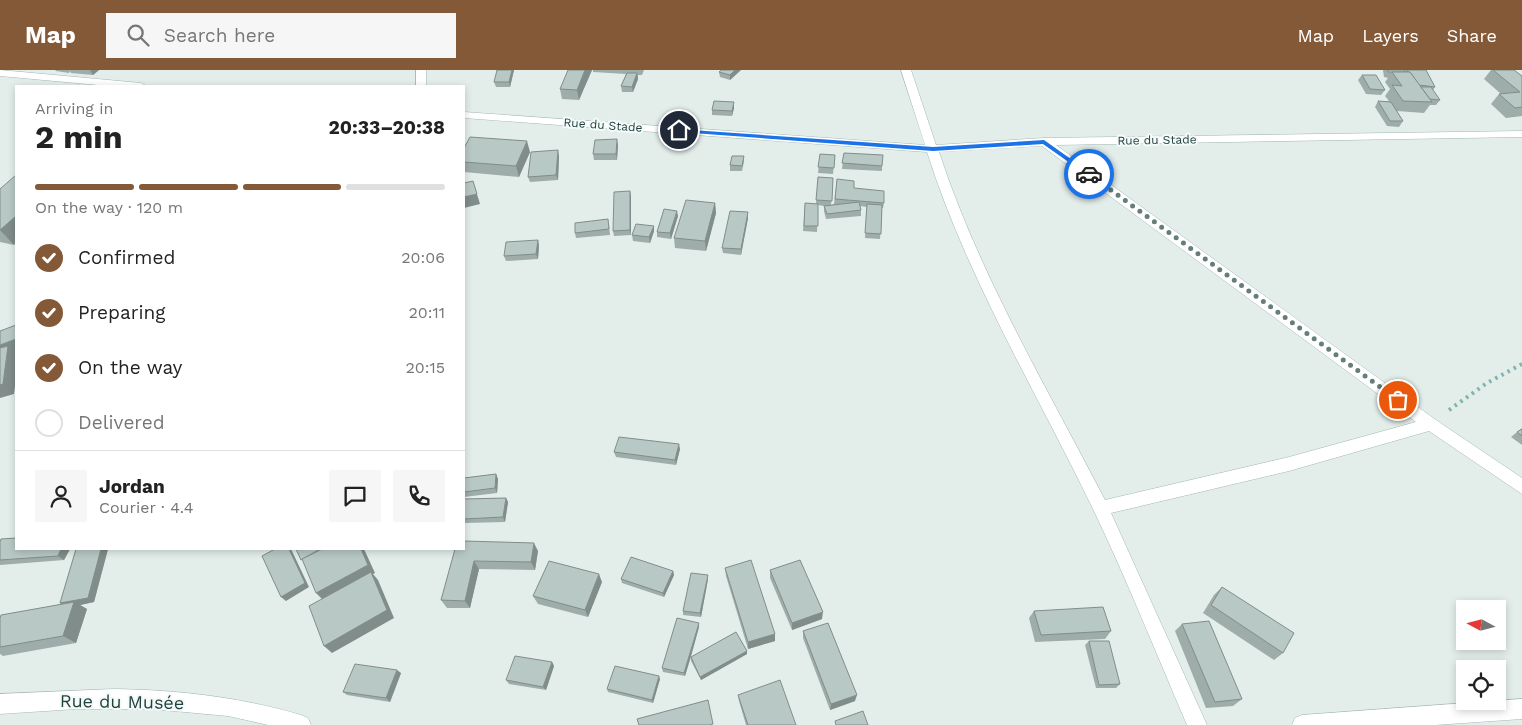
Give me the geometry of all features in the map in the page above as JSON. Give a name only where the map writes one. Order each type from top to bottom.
[{"type":"street","points":[[421,70],[421,85]]},
{"type":"street","points":[[906,70],[949,202],[976,266],[1101,508],[1197,725]]},
{"type":"street","points":[[0,73],[130,85]]},
{"type":"street","name":"Rue du Stade","points":[[465,115],[933,149],[1044,142],[1522,134]]},
{"type":"street","points":[[1044,142],[1431,424],[1522,487]]},
{"type":"street","points":[[1101,508],[1290,464],[1431,424]]},
{"type":"street","name":"Rue du Musée","points":[[0,704],[163,699],[268,714],[301,725]]},
{"type":"street","points":[[1302,725],[1522,709]]},
{"type":"path","points":[[1431,424],[1487,383],[1522,364]]},
{"type":"building","points":[[497,70],[512,70],[509,82],[494,82]]},
{"type":"building","points":[[568,70],[585,70],[577,90],[560,89]]},
{"type":"building","points":[[721,70],[735,70],[730,75],[719,72]]},
{"type":"building","points":[[1388,70],[1404,70],[1405,72],[1388,72]]},
{"type":"building","points":[[1407,70],[1426,70],[1435,87],[1419,85]]},
{"type":"building","points":[[1493,70],[1514,70],[1522,76],[1522,107],[1515,108],[1499,94],[1520,92]]},
{"type":"building","points":[[1392,72],[1410,72],[1432,102],[1403,101],[1392,85],[1402,86]]},
{"type":"building","points":[[627,73],[637,73],[632,87],[621,86]]},
{"type":"building","points":[[1362,75],[1376,75],[1385,90],[1370,89]]},
{"type":"building","points":[[1421,87],[1431,87],[1440,100],[1430,99]]},
{"type":"building","points":[[714,101],[734,102],[732,111],[712,110]]},
{"type":"building","points":[[1378,101],[1391,102],[1403,121],[1390,121]]},
{"type":"building","points":[[470,137],[527,141],[516,166],[465,162],[465,146]]},
{"type":"building","points":[[617,139],[616,154],[593,154],[595,140]]},
{"type":"building","points":[[558,150],[556,175],[528,177],[531,152]]},
{"type":"building","points":[[844,153],[883,155],[882,166],[842,163]]},
{"type":"building","points":[[820,154],[835,155],[834,168],[818,167]]},
{"type":"building","points":[[732,156],[744,156],[742,166],[730,165]]},
{"type":"building","points":[[15,176],[15,217],[0,230],[0,189]]},
{"type":"building","points":[[818,177],[833,178],[832,201],[816,200]]},
{"type":"building","points":[[837,179],[854,181],[854,188],[884,191],[884,203],[835,199]]},
{"type":"building","points":[[473,181],[477,194],[465,197],[465,183]]},
{"type":"building","points":[[630,191],[630,230],[613,231],[614,192]]},
{"type":"building","points":[[686,200],[715,203],[705,241],[674,238]]},
{"type":"building","points":[[859,202],[861,210],[827,214],[824,206]]},
{"type":"building","points":[[805,203],[818,204],[818,226],[804,226]]},
{"type":"building","points":[[867,204],[882,205],[881,234],[865,233]]},
{"type":"building","points":[[664,209],[677,211],[670,233],[657,232]]},
{"type":"building","points":[[730,211],[748,212],[741,249],[722,248]]},
{"type":"building","points":[[608,219],[609,229],[575,233],[575,223]]},
{"type":"building","points":[[636,224],[654,226],[649,237],[632,235]]},
{"type":"building","points":[[538,240],[536,254],[504,256],[506,242]]},
{"type":"building","points":[[15,325],[15,339],[0,345],[0,331]]},
{"type":"building","points":[[8,346],[3,384],[0,385],[0,348]]},
{"type":"building","points":[[1522,429],[1522,436],[1517,432]]},
{"type":"building","points":[[619,437],[679,444],[675,460],[614,452]]},
{"type":"building","points":[[496,474],[495,488],[465,492],[465,478]]},
{"type":"building","points":[[506,498],[503,517],[465,519],[465,499]]},
{"type":"building","points":[[15,538],[15,550],[61,550],[58,556],[0,560],[1,539]]},
{"type":"building","points":[[465,541],[534,543],[531,562],[474,561],[465,601],[441,600],[455,550],[465,550]]},
{"type":"building","points":[[76,550],[101,550],[88,598],[60,603]]},
{"type":"building","points":[[273,550],[289,550],[305,583],[281,597],[262,556]]},
{"type":"building","points":[[296,550],[318,550],[301,560]]},
{"type":"building","points":[[320,550],[361,550],[368,565],[316,593],[302,559]]},
{"type":"building","points":[[631,557],[673,571],[663,593],[621,579]]},
{"type":"building","points":[[751,560],[775,634],[748,642],[725,568]]},
{"type":"building","points":[[800,560],[823,612],[792,623],[770,570]]},
{"type":"building","points":[[549,561],[599,574],[585,610],[533,596]]},
{"type":"building","points":[[371,572],[387,610],[324,646],[309,606]]},
{"type":"building","points":[[691,573],[708,575],[700,613],[683,611]]},
{"type":"building","points":[[1222,587],[1294,633],[1283,653],[1211,605]]},
{"type":"building","points":[[74,602],[63,636],[0,647],[1,615]]},
{"type":"building","points":[[1103,607],[1111,631],[1041,635],[1034,611]]},
{"type":"building","points":[[677,618],[699,623],[684,673],[662,668]]},
{"type":"building","points":[[1209,621],[1242,699],[1215,702],[1182,624]]},
{"type":"building","points":[[828,623],[857,695],[831,704],[803,631]]},
{"type":"building","points":[[736,632],[747,651],[700,677],[691,657]]},
{"type":"building","points":[[1089,641],[1109,641],[1120,684],[1099,685]]},
{"type":"building","points":[[515,656],[552,662],[543,687],[506,680]]},
{"type":"building","points":[[355,664],[397,670],[386,698],[343,692]]},
{"type":"building","points":[[615,666],[659,676],[652,700],[607,689]]},
{"type":"building","points":[[780,680],[796,725],[748,725],[738,695]]},
{"type":"building","points":[[708,700],[713,724],[639,725],[637,719]]},
{"type":"building","points":[[863,711],[868,725],[836,725],[835,721]]},
{"type":"way so far","points":[[1089,174],[1398,400]]},
{"type":"route","points":[[679,130],[933,149],[1044,142],[1089,174]]}]
